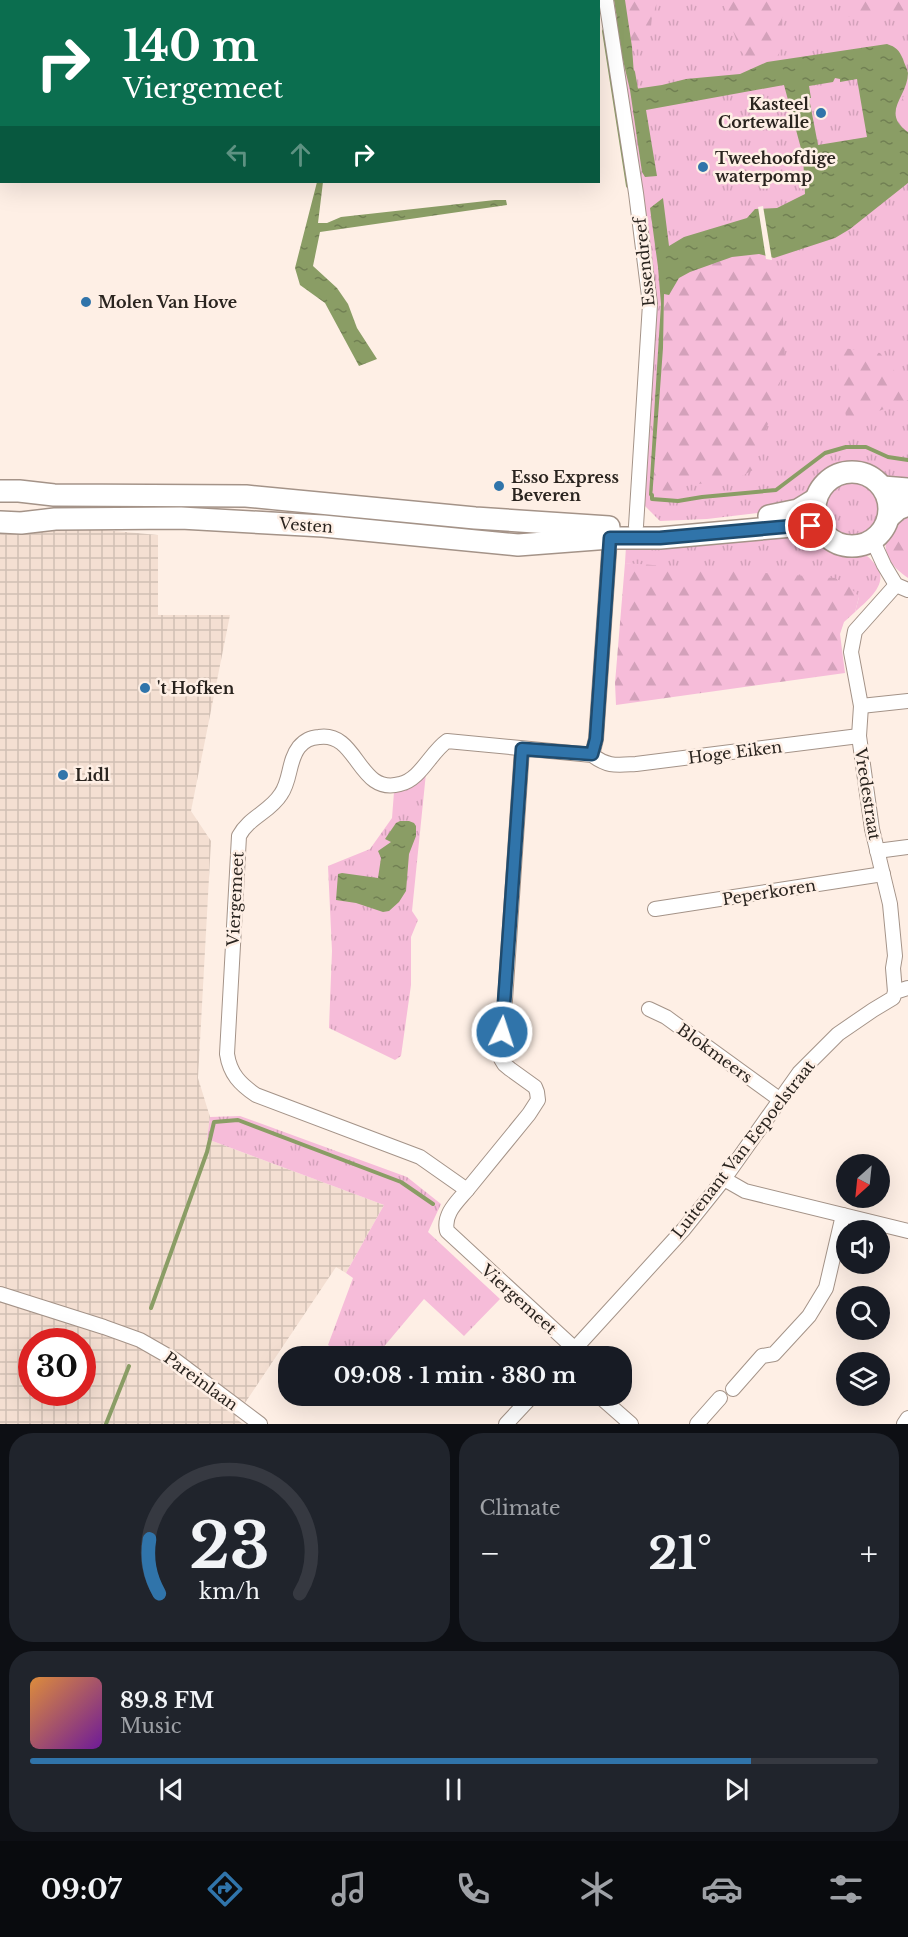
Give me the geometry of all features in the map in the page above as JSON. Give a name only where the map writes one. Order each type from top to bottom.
[{"type":"main road","points":[[845,472],[866,474],[883,487],[889,501],[889,517],[886,526],[873,541],[855,547],[845,546],[827,537],[821,530],[815,515],[816,500],[820,490],[835,476],[845,472]]},
{"type":"main road","points":[[883,487],[908,489]]},
{"type":"main road","name":"Vesten","points":[[0,491],[54,495],[246,496],[475,518],[600,527],[708,522],[783,514],[798,510],[816,500]]},
{"type":"main road","points":[[889,517],[898,509],[908,505]]},
{"type":"main road","name":"Vesten","points":[[0,522],[181,518],[323,525],[518,545],[610,538],[660,538],[804,525],[821,530]]},
{"type":"street","name":"Essendreef","points":[[606,0],[636,193],[650,304],[636,526]]},
{"type":"street","points":[[592,754],[596,739],[610,538]]},
{"type":"street","points":[[873,541],[884,565],[902,588]]},
{"type":"street","name":"Vredestraat","points":[[902,588],[879,606],[855,631],[851,643],[862,714],[859,720],[859,736],[872,829],[891,914],[895,956],[893,968],[902,990]]},
{"type":"street","points":[[861,706],[908,701]]},
{"type":"street","name":"Viergemeet","points":[[467,1190],[420,1157],[256,1095],[235,1078],[229,1066],[227,1054],[237,844],[243,828],[281,796],[298,747],[308,739],[322,736],[336,739],[348,747],[364,773],[375,781],[387,785],[400,785],[411,780],[437,748],[447,741],[592,754],[603,763],[611,765]]},
{"type":"street","name":"Hoge Eiken","points":[[611,765],[636,764],[859,736]]},
{"type":"street","name":"Viergemeet","points":[[522,749],[501,1059],[510,1069],[535,1087],[538,1100],[447,1216],[445,1224],[447,1231],[564,1346]]},
{"type":"street","points":[[878,851],[908,847]]},
{"type":"street","name":"Peperkoren","points":[[655,909],[883,874]]},
{"type":"street","name":"Luitenant Van Eepoelstraat","points":[[577,1346],[684,1229],[724,1179],[799,1073],[838,1034],[902,990]]},
{"type":"street","name":"Blokmeers","points":[[650,1009],[666,1017],[779,1099]]},
{"type":"street","points":[[724,1179],[745,1191],[908,1231]]},
{"type":"street","points":[[733,1389],[762,1356],[774,1354],[809,1316],[826,1288],[843,1215]]},
{"type":"street","name":"Pareinlaan","points":[[0,1294],[140,1340],[175,1360],[260,1424]]},
{"type":"street","points":[[697,1424],[720,1398]]},
{"type":"street","points":[[506,1424],[523,1406]]},
{"type":"street","points":[[611,1406],[631,1424]]},
{"type":"street","points":[[904,1424],[908,1418]]},
{"type":"shaded area","points":[[104,530],[158,535],[158,615],[230,615],[191,811],[211,841],[198,1078],[210,1117],[207,1139],[384,1205],[346,1273],[336,1267],[283,1346],[278,1346],[278,1354],[235,1418],[243,1424],[0,1424],[0,532]]},
{"type":"green space","points":[[610,0],[908,0],[908,481],[889,480],[869,467],[857,464],[844,465],[822,476],[803,502],[783,510],[707,519],[660,521],[642,503],[653,348]]},
{"type":"green space","points":[[625,0],[658,0],[652,16],[650,37],[632,47]]},
{"type":"green space","points":[[716,0],[781,0],[783,7],[779,55],[752,63],[740,50],[724,6]]},
{"type":"green space","points":[[844,0],[908,0],[908,11],[886,16],[845,17]]},
{"type":"green space","points":[[908,75],[908,132],[896,117],[906,90]]},
{"type":"green space","points":[[759,254],[779,275],[785,343],[784,368],[753,470],[733,481],[685,485],[671,501],[652,499],[663,348],[664,294],[669,295],[679,278],[690,272],[732,257]]},
{"type":"green space","points":[[835,347],[880,353],[908,388],[908,400],[847,423]]},
{"type":"green space","points":[[847,481],[857,481],[872,489],[878,498],[880,509],[878,520],[872,529],[857,537],[847,537],[836,532],[829,525],[824,514],[824,504],[829,493],[836,486]]},
{"type":"green space","points":[[908,509],[908,578],[889,560],[886,543],[892,522]]},
{"type":"green space","points":[[781,530],[813,536],[836,551],[859,552],[866,555],[879,570],[879,584],[876,590],[855,612],[859,597],[625,563],[626,546]]},
{"type":"green space","points":[[625,563],[835,578],[849,586],[859,597],[855,612],[844,622],[840,634],[845,673],[616,705],[615,683]]},
{"type":"green space","points":[[426,773],[412,911],[418,920],[411,937],[411,985],[401,1056],[395,1060],[329,1028],[332,951],[328,866],[370,849],[392,818],[394,792]]},
{"type":"green space","points":[[240,1116],[407,1177],[441,1204],[428,1232],[500,1299],[464,1336],[424,1299],[384,1346],[328,1345],[353,1278],[346,1273],[384,1205],[207,1139],[210,1117]]},
{"type":"water","points":[[614,0],[625,0],[635,89],[686,79],[740,74],[767,62],[887,44],[899,51],[908,73],[896,111],[896,118],[908,132],[908,183],[850,229],[835,238],[774,258],[759,254],[732,257],[690,272],[679,278],[669,295],[664,294],[663,348],[652,499],[649,495],[661,304],[650,208],[663,198],[669,246],[684,237],[747,218],[755,209],[777,208],[805,194],[803,156],[784,85],[646,110],[657,176],[645,177],[642,172],[630,90],[617,35]],"holes":[[[835,78],[840,79],[840,82],[857,79],[867,137],[818,145],[809,98],[811,98],[809,86],[833,82]]]},
{"type":"water","points":[[317,183],[323,183],[318,223],[327,223],[341,217],[506,200],[507,205],[320,232],[313,266],[337,288],[348,304],[357,328],[377,359],[359,366],[325,303],[300,285],[295,268]]},
{"type":"water","points":[[400,821],[414,823],[416,836],[409,854],[406,891],[399,902],[389,911],[383,912],[356,903],[336,900],[338,874],[378,878],[381,858],[378,851],[391,842],[385,839]]},
{"type":"pier","points":[[763,206],[772,260],[766,259],[758,207]]},
{"type":"waterway","points":[[604,31],[628,186]]},
{"type":"waterway","points":[[633,72],[636,89]]},
{"type":"waterway","points":[[652,495],[652,499],[678,501],[776,490],[825,453],[846,447],[866,447],[888,457],[908,460]]},
{"type":"waterway","points":[[151,1308],[207,1152],[214,1122],[238,1120],[401,1182],[433,1204]]},
{"type":"waterway","points":[[106,1424],[129,1366]]},
{"type":"place","name":"Kasteel Cortewalle","points":[[821,113]]},
{"type":"place","name":"Tweehoofdige waterpomp","points":[[703,167]]},
{"type":"place","name":"Molen Van Hove","points":[[86,302]]},
{"type":"place","name":"Esso Express Beveren","points":[[499,486]]},
{"type":"place","name":"'t Hofken","points":[[145,688]]},
{"type":"place","name":"Lidl","points":[[63,775]]},
{"type":"route","points":[[502,1032],[522,749],[592,754],[596,739],[610,538],[660,538],[811,526]]}]
